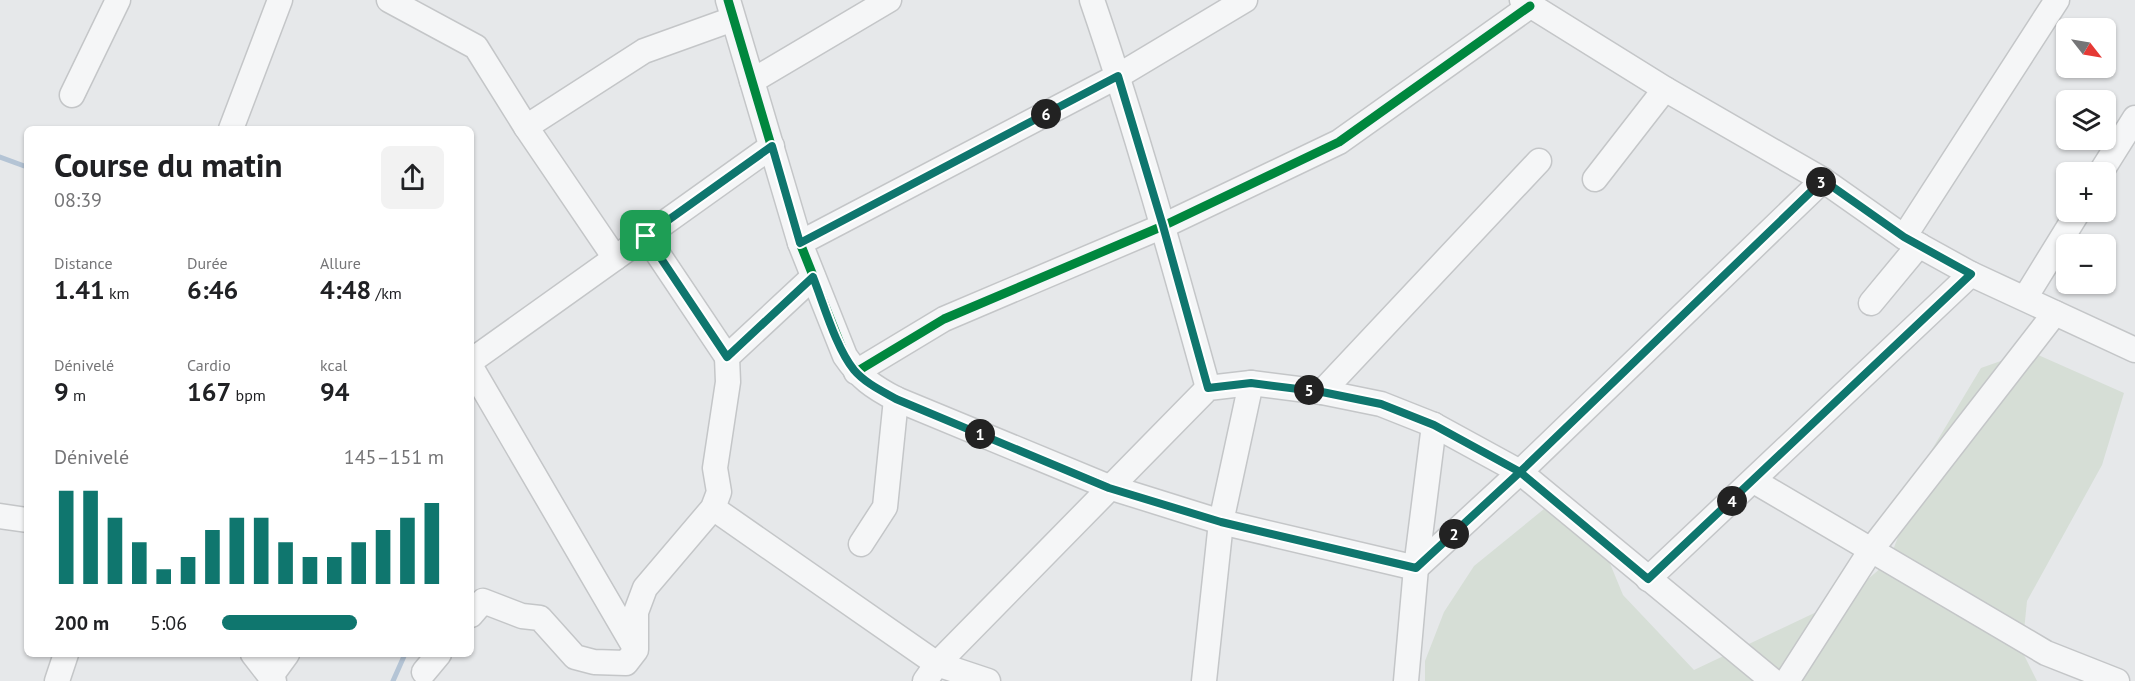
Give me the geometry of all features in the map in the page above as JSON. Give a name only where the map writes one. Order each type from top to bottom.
[{"type":"street","points":[[72,95],[118,0]]},
{"type":"street","points":[[232,126],[280,0]]},
{"type":"street","points":[[752,81],[889,0]]},
{"type":"street","points":[[1092,0],[1118,76],[1163,226],[1208,388]]},
{"type":"street","points":[[800,243],[1118,76],[1245,0]]},
{"type":"street","points":[[1871,303],[2057,0]]},
{"type":"street","points":[[394,1],[476,48],[615,258]]},
{"type":"street","points":[[856,372],[945,319],[1163,226],[1339,142],[1526,3],[1665,89],[1823,180],[1911,241],[1971,274],[2135,350]]},
{"type":"street","points":[[526,126],[644,51],[731,10],[800,243],[844,356],[856,372],[896,399],[1109,488],[1221,522],[1416,568]]},
{"type":"street","points":[[1595,179],[1665,89]]},
{"type":"street","points":[[2108,162],[2135,118]]},
{"type":"street","points":[[474,359],[772,146]]},
{"type":"street","points":[[1322,392],[1539,161]]},
{"type":"street","points":[[1416,568],[1520,472],[1823,180]]},
{"type":"street","points":[[2025,298],[2072,222]]},
{"type":"street","points":[[474,612],[483,601],[522,616],[540,618],[575,657],[594,662],[626,663],[636,650],[636,612],[645,588],[713,508],[719,492],[715,468],[728,382],[727,357],[646,236]]},
{"type":"street","points":[[1648,579],[1971,274]]},
{"type":"street","points":[[727,357],[813,277]]},
{"type":"street","points":[[1787,681],[1871,550],[2055,313]]},
{"type":"street","points":[[474,372],[636,650]]},
{"type":"street","points":[[1204,681],[1221,522],[1251,383]]},
{"type":"street","points":[[931,673],[1208,388],[1251,383],[1322,392],[1381,404],[1434,425],[1520,472],[1773,681]]},
{"type":"street","points":[[861,544],[885,507],[896,399]]},
{"type":"street","points":[[1406,681],[1416,568],[1434,425]]},
{"type":"street","points":[[1754,481],[2046,653],[2107,677]]},
{"type":"street","points":[[713,508],[931,673],[988,681]]},
{"type":"street","points":[[0,516],[24,520]]},
{"type":"street","points":[[57,681],[65,657]]},
{"type":"street","points":[[255,657],[273,679],[285,657]]},
{"type":"street","points":[[2133,681],[2135,676]]},
{"type":"street","points":[[2070,681],[2107,677]]},
{"type":"shaded area","points":[[2029,351],[2124,393],[2102,465],[2027,601],[2022,651],[2037,681],[1425,681],[1425,661],[1444,612],[1474,566],[1544,509],[1604,549],[1623,595],[1694,670],[1846,598],[1889,561],[1928,456],[1981,368]]},
{"type":"waterway","points":[[0,157],[24,166]]},
{"type":"waterway","points":[[393,681],[404,657]]},
{"type":"cycle path","points":[[728,0],[800,243],[845,356],[868,381],[896,399],[1109,487],[1221,522],[1416,568],[1520,472],[1823,180]]},
{"type":"cycle path","points":[[856,372],[944,319],[1163,226],[1339,142],[1530,6]]},
{"type":"route","points":[[646,236],[727,357],[813,277],[844,356],[856,372],[896,399],[1109,488],[1221,522],[1416,568],[1520,472],[1823,180],[1904,237],[1971,274],[1648,579],[1520,472],[1434,425],[1381,404],[1322,392],[1251,383],[1208,388],[1118,76],[800,243],[772,146],[646,236]]}]
